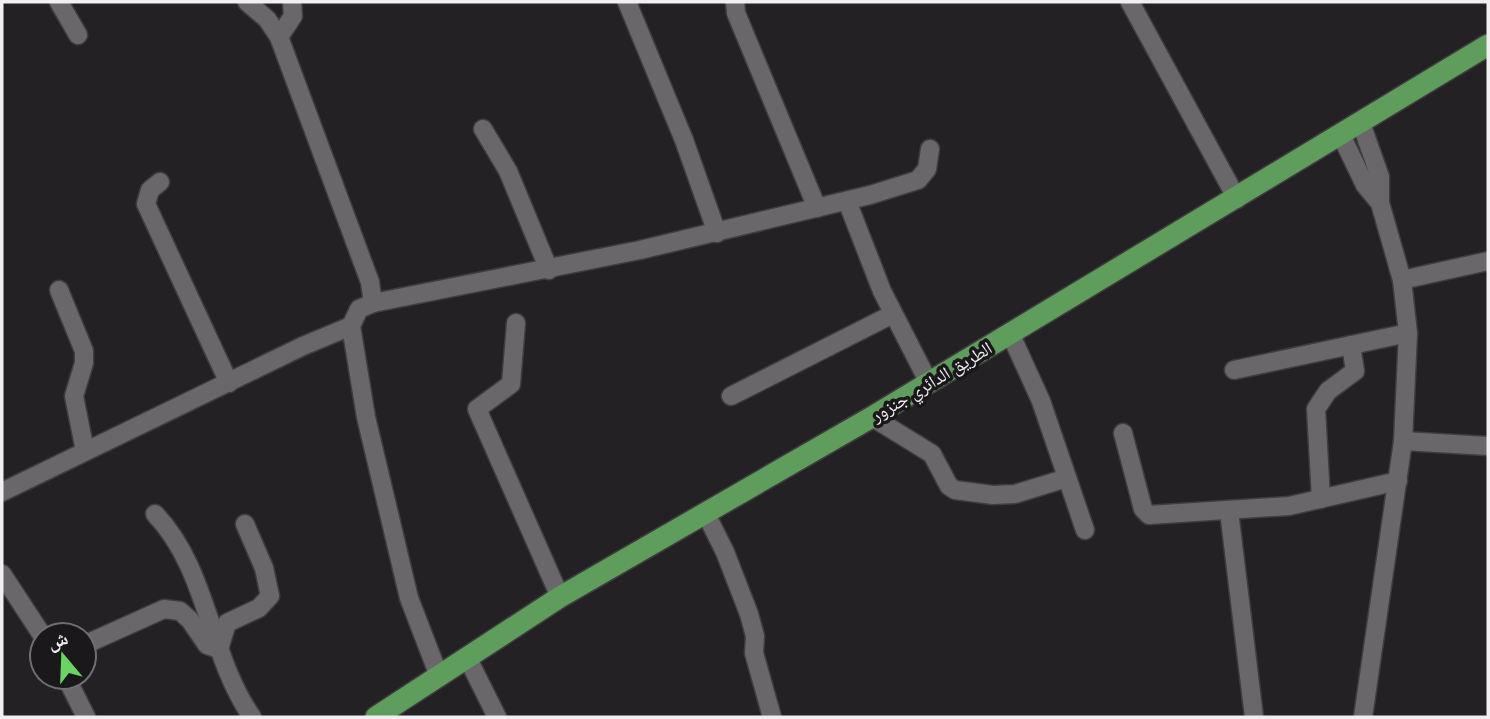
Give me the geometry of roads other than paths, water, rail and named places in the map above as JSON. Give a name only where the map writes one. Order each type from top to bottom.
[{"type":"main road","name":"الطريق الدائري جنزور","points":[[376,717],[560,597],[872,417],[1488,46]]},
{"type":"street","points":[[59,2],[78,35]]},
{"type":"street","points":[[247,2],[267,19],[279,37],[349,222],[370,282],[373,303]]},
{"type":"street","points":[[279,37],[292,16],[292,2]]},
{"type":"street","points":[[626,2],[684,140],[718,233]]},
{"type":"street","points":[[735,2],[736,13],[764,86],[817,208]]},
{"type":"street","points":[[1130,2],[1237,199]]},
{"type":"street","points":[[1361,123],[1380,177],[1380,203],[1402,280],[1408,333],[1403,441],[1363,717]]},
{"type":"street","points":[[483,129],[508,171],[549,270]]},
{"type":"street","points":[[1341,135],[1365,185],[1380,203]]},
{"type":"street","points":[[439,676],[409,598],[370,442],[351,326],[359,309],[373,303],[549,270],[718,233],[847,201],[918,180],[927,169],[930,149]]},
{"type":"street","points":[[160,183],[150,190],[146,204],[229,383]]},
{"type":"street","points":[[847,201],[894,314],[929,383]]},
{"type":"street","points":[[1402,280],[1488,261]]},
{"type":"street","points":[[59,290],[84,351],[84,363],[74,396],[85,451]]},
{"type":"street","points":[[731,396],[894,314]]},
{"type":"street","points":[[516,323],[511,384],[479,404],[477,409],[560,597]]},
{"type":"street","points":[[2,492],[351,326]]},
{"type":"street","points":[[1010,333],[1037,390],[1085,530]]},
{"type":"street","points":[[1234,370],[1408,333]]},
{"type":"street","points":[[1321,499],[1316,409],[1328,391],[1354,371],[1351,345]]},
{"type":"street","points":[[872,417],[932,454],[949,486],[956,490],[993,495],[1015,494],[1067,478]]},
{"type":"street","points":[[1123,433],[1146,514],[1229,511],[1321,499],[1398,481]]},
{"type":"street","points":[[1403,441],[1488,446]]},
{"type":"street","points":[[1229,511],[1254,717]]},
{"type":"street","points":[[705,512],[725,552],[748,614],[755,636],[754,653],[772,717]]},
{"type":"street","points":[[155,514],[177,538],[229,681],[253,717]]},
{"type":"street","points":[[219,649],[227,623],[258,608],[270,596],[264,568],[245,524]]},
{"type":"street","points":[[2,575],[33,621]]},
{"type":"street","points":[[98,639],[164,609],[180,611],[190,620],[207,645],[219,649]]},
{"type":"street","points":[[467,659],[497,717]]},
{"type":"street","points":[[71,691],[79,715]]}]
